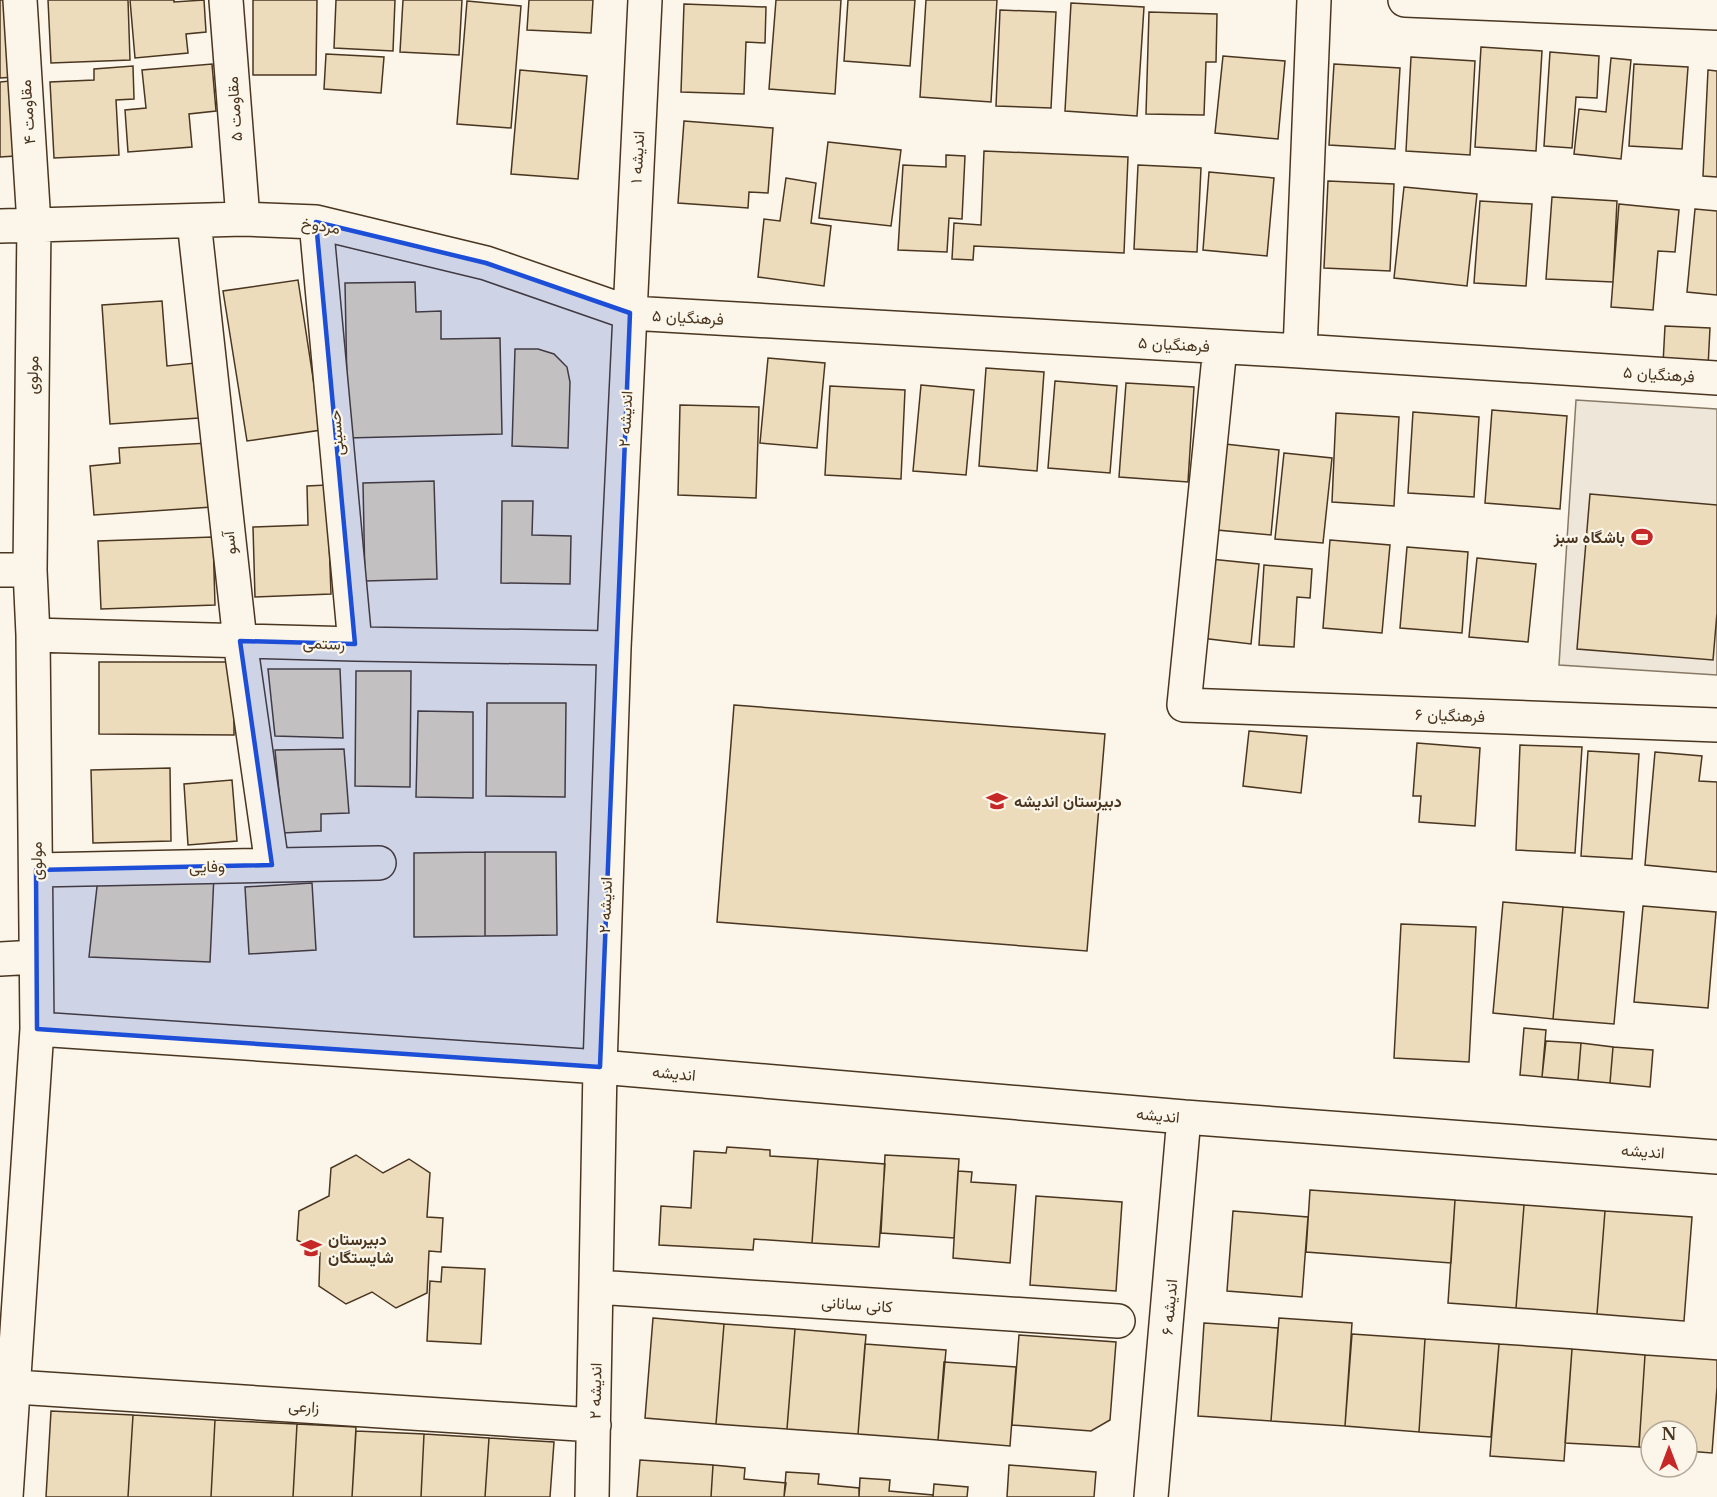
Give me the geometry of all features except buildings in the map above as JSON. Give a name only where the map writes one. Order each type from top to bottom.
[{"type":"street","name":"مقاومت ۴","points":[[20,0],[34,224]]},
{"type":"street","name":"مقاومت ۵","points":[[226,0],[243,219]]},
{"type":"street","name":"اندیشه ۱","points":[[630,314],[645,0]]},
{"type":"street","points":[[1300,351],[1314,0]]},
{"type":"street","points":[[1405,0],[1717,13]]},
{"type":"street","name":"مردوخ","points":[[0,226],[243,219],[316,222],[486,263],[630,314]]},
{"type":"street","name":"آسو","points":[[194,221],[240,641],[272,865]]},
{"type":"street","name":"حسینی","points":[[316,222],[355,644]]},
{"type":"street","name":"مولوی","points":[[6,1497],[13,1195],[37,1029],[33,635],[15,570],[34,224]]},
{"type":"street","name":"فرهنگیان ۵","points":[[630,314],[1300,351],[1717,378]]},
{"type":"street","name":"اندیشه ۲","points":[[592,1497],[600,1067],[614,648],[630,314]]},
{"type":"street","name":"فرهنگیان ۶","points":[[1220,347],[1184,705],[1717,725]]},
{"type":"street","name":"رستمی","points":[[33,635],[614,648]]},
{"type":"street","name":"وفایی","points":[[36,870],[379,863]]},
{"type":"street","points":[[0,959],[36,957]]},
{"type":"street","name":"اندیشه","points":[[37,1029],[600,1067],[1184,1117],[1717,1157]]},
{"type":"street","name":"اندیشه ۶","points":[[1151,1497],[1184,1117]]},
{"type":"street","name":"کانی سانانی","points":[[596,1287],[1118,1322]]},
{"type":"street","name":"زارعی","points":[[7,1386],[594,1425]]},
{"type":"highlighted area","points":[[316,222],[486,263],[630,313],[600,1067],[37,1029],[36,870],[272,865],[240,641],[355,644]]},
{"type":"shaded area","name":"باشگاه سبز","points":[[1576,400],[1717,409],[1717,675],[1559,665]]},
{"type":"place","name":"باشگاه سبز","points":[[1642,537]]},
{"type":"place","name":"دبیرستان اندیشه","points":[[997,801]]},
{"type":"place","name":"دبیرستان شایستگان","points":[[311,1248]]}]
